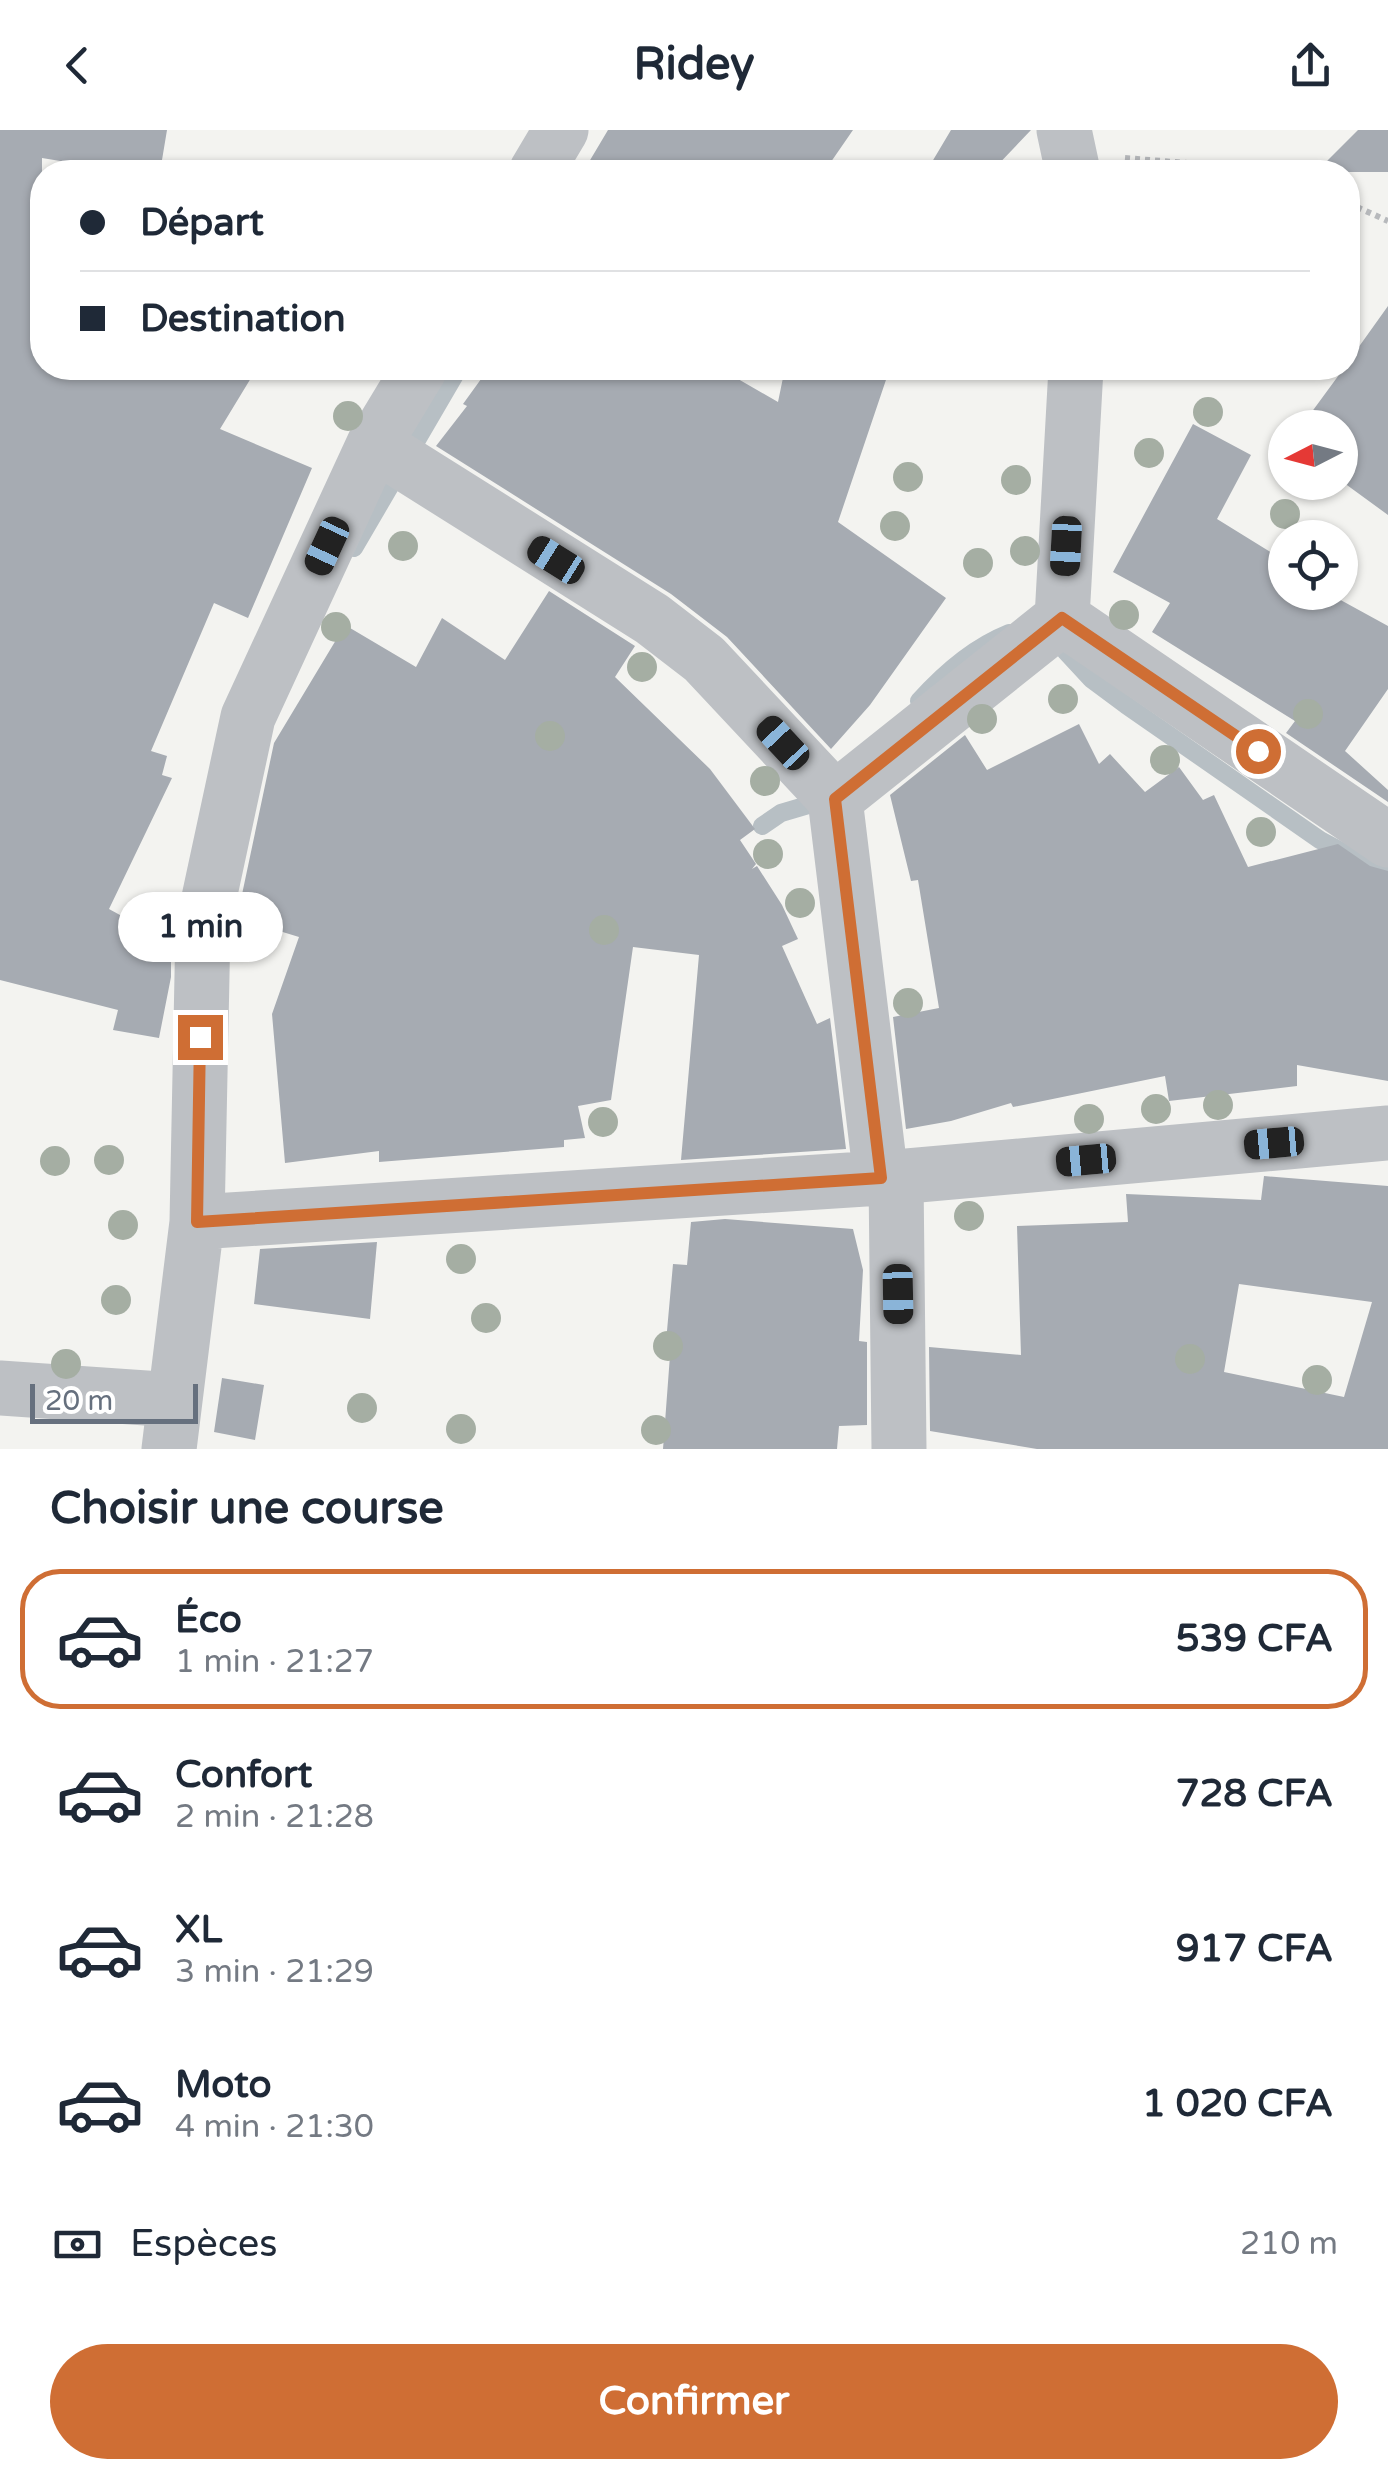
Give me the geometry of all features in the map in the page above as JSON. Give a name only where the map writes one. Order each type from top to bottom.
[{"type":"street","points":[[543,160],[561,130]]},
{"type":"street","points":[[0,1388],[172,1425],[197,1222],[202,926],[248,717],[374,444],[413,380]]},
{"type":"street","points":[[835,799],[1062,618],[1075,380]]},
{"type":"street","points":[[374,444],[652,619],[691,649],[835,799],[889,1177],[899,1449]]},
{"type":"street","points":[[1062,618],[1388,840]]},
{"type":"street","points":[[197,1222],[889,1177],[1388,1133]]},
{"type":"path","points":[[1069,152],[1155,160]]},
{"type":"path","points":[[1360,208],[1388,221]]},
{"type":"building","points":[[0,130],[167,130],[162,160],[30,160],[30,380],[250,380],[220,429],[312,468],[248,618],[214,603],[151,751],[167,756],[162,775],[172,778],[109,909],[171,943],[171,977],[159,1038],[113,1030],[118,1010],[0,980]]},
{"type":"building","points":[[608,130],[853,130],[832,160],[590,160]]},
{"type":"building","points":[[951,130],[1031,130],[1002,160],[933,160]]},
{"type":"building","points":[[1358,130],[1388,130],[1388,172],[1360,172],[1360,160],[1328,160]]},
{"type":"building","points":[[1388,306],[1388,515],[1358,493],[1358,410],[1313,410],[1335,380],[1360,380],[1360,345]]},
{"type":"building","points":[[480,380],[740,380],[778,402],[783,380],[886,380],[838,522],[946,598],[870,705],[831,749],[727,637],[671,594],[436,446],[467,406],[463,404]]},
{"type":"building","points":[[1193,424],[1251,455],[1217,519],[1268,550],[1268,610],[1358,610],[1388,626],[1388,689],[1345,751],[1388,790],[1388,802],[1286,733],[1295,721],[1152,632],[1170,603],[1113,572]]},
{"type":"building","points":[[549,591],[635,646],[615,677],[710,769],[755,829],[740,840],[756,864],[752,869],[757,866],[798,939],[782,946],[817,1024],[830,1018],[846,1149],[681,1160],[699,955],[633,947],[611,1100],[578,1106],[585,1138],[564,1140],[564,1147],[379,1162],[379,1151],[285,1163],[272,1014],[299,937],[237,918],[274,743],[345,625],[416,667],[442,618],[505,660]]},
{"type":"building","points":[[1079,724],[1099,764],[1110,754],[1145,792],[1179,767],[1203,800],[1214,795],[1248,867],[1338,844],[1370,866],[1388,871],[1388,1081],[1297,1065],[1297,1086],[1169,1101],[1165,1076],[1013,1107],[1011,1103],[951,1121],[906,1129],[893,1017],[939,1008],[918,880],[911,881],[890,795],[965,735],[987,770]]},
{"type":"building","points":[[1264,1176],[1388,1186],[1388,1449],[1037,1449],[930,1431],[929,1347],[1021,1355],[1017,1226],[1128,1222],[1126,1194],[1261,1200]],"holes":[[[1239,1284],[1372,1302],[1344,1397],[1224,1372]]]},
{"type":"building","points":[[725,1219],[853,1229],[863,1270],[859,1341],[867,1342],[867,1425],[839,1426],[837,1449],[663,1449],[673,1264],[687,1265],[691,1222]]},
{"type":"building","points":[[377,1242],[370,1319],[254,1304],[260,1249]]},
{"type":"building","points":[[222,1378],[264,1385],[255,1440],[214,1432]]},
{"type":"waterway","points":[[354,548],[452,380]]},
{"type":"waterway","points":[[919,701],[960,662],[1009,633]]},
{"type":"waterway","points":[[1058,638],[1091,679],[1126,705],[1320,840],[1388,876]]},
{"type":"waterway","points":[[762,826],[781,813],[825,800]]},
{"type":"route","points":[[200,1037],[197,1222],[881,1178],[835,799],[1062,618],[1258,751]]}]
